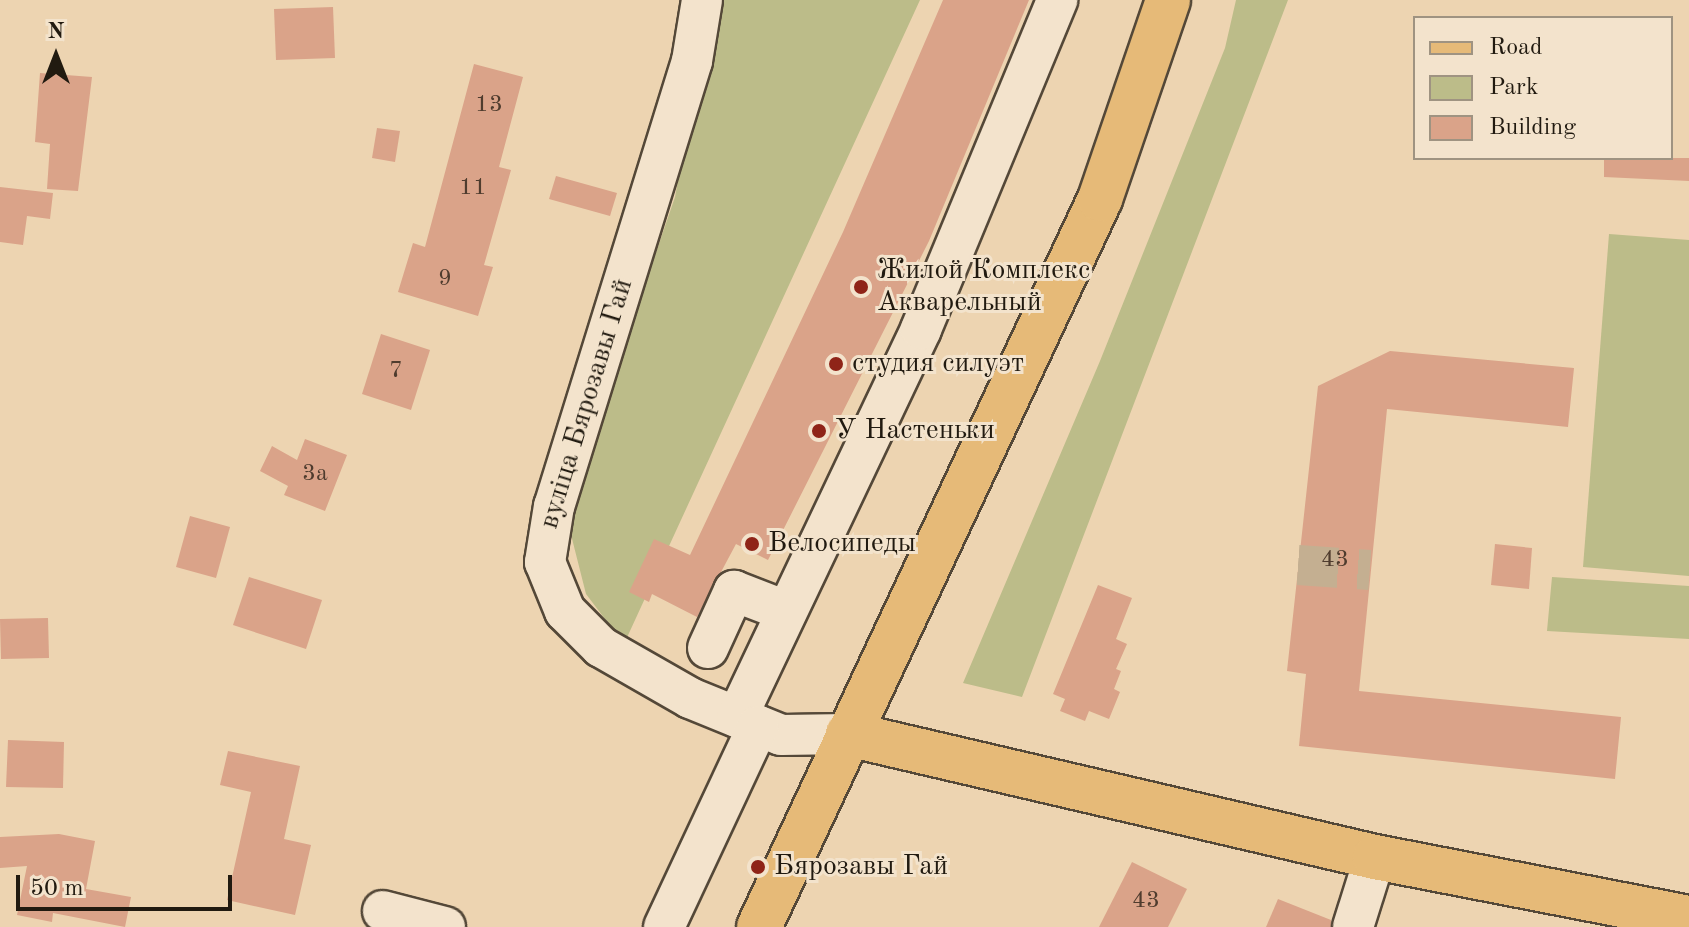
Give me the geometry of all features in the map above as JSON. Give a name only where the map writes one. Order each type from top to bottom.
[{"type":"main road","points":[[759,927],[1100,199],[1168,0]]},
{"type":"main road","points":[[848,734],[1375,857],[1689,918]]},
{"type":"street","name":"вуліца Бярозавы Гай","points":[[702,0],[692,61],[554,506],[545,562],[565,611],[601,647],[690,698],[781,735],[848,734]]},
{"type":"street","points":[[664,927],[748,722],[786,611],[921,329],[1057,0]]},
{"type":"street","points":[[708,648],[734,591],[786,611]]},
{"type":"street","points":[[1353,927],[1375,857]]},
{"type":"street","points":[[383,911],[445,927]]},
{"type":"green space","points":[[710,0],[920,0],[624,644],[586,594],[566,515],[675,197]]},
{"type":"green space","points":[[1236,0],[1288,0],[1022,697],[963,683],[1100,361],[1225,48]]},
{"type":"green space","points":[[1609,234],[1689,240],[1689,576],[1583,567]]},
{"type":"green space","points":[[1552,577],[1689,586],[1689,639],[1547,631]]},
{"type":"building","name":"Жилой Комплекс Акварельный","points":[[943,0],[1029,0],[929,241],[768,560],[736,544],[697,617],[652,594],[649,602],[629,592],[654,539],[690,555],[843,232]]},
{"type":"building","points":[[333,7],[335,58],[276,60],[274,9]]},
{"type":"building","points":[[474,64],[523,77],[499,167],[511,170],[484,265],[493,267],[478,316],[398,292],[413,243],[425,247]]},
{"type":"building","points":[[40,73],[92,77],[78,191],[47,189],[50,144],[35,142]]},
{"type":"building","points":[[377,128],[400,131],[395,162],[372,158]]},
{"type":"building","points":[[1689,158],[1689,181],[1604,177],[1604,160]]},
{"type":"building","points":[[556,176],[617,193],[610,216],[549,199]]},
{"type":"building","points":[[0,187],[53,193],[50,219],[27,216],[23,245],[0,242]]},
{"type":"building","points":[[381,334],[430,350],[411,410],[362,394]]},
{"type":"building","points":[[1390,351],[1574,368],[1568,427],[1387,409],[1359,691],[1621,717],[1615,779],[1299,746],[1306,674],[1287,671],[1318,386]]},
{"type":"building","points":[[305,439],[347,455],[325,511],[284,495],[288,486],[260,471],[272,446],[297,460]]},
{"type":"building","points":[[190,516],[230,527],[216,578],[176,567]]},
{"type":"building","points":[[1495,544],[1532,548],[1529,589],[1491,585]]},
{"type":"building","points":[[249,577],[322,600],[306,649],[233,625]]},
{"type":"building","points":[[1098,585],[1132,598],[1116,639],[1127,644],[1116,669],[1121,671],[1114,689],[1120,692],[1109,719],[1089,711],[1085,721],[1060,711],[1065,699],[1053,694]]},
{"type":"building","points":[[48,618],[49,658],[1,659],[0,619]]},
{"type":"building","points":[[8,740],[64,742],[63,788],[6,787]]},
{"type":"building","points":[[228,751],[300,766],[284,839],[311,845],[295,915],[227,900],[251,792],[220,785]]},
{"type":"building","points":[[59,834],[95,841],[86,889],[131,897],[125,927],[53,913],[52,922],[17,915],[27,866],[0,868],[0,837]]},
{"type":"building","points":[[1132,862],[1187,889],[1168,927],[1099,927]]},
{"type":"building","points":[[1278,899],[1331,920],[1331,927],[1266,927]]},
{"type":"tunnel","points":[[1298,565],[1370,570]]},
{"type":"place","name":"Жилой Комплекс Акварельный","points":[[861,287]]},
{"type":"place","name":"студия силуэт","points":[[836,364]]},
{"type":"place","name":"У Настеньки","points":[[819,431]]},
{"type":"place","name":"Велосипеды","points":[[752,544]]},
{"type":"place","name":"Бярозавы Гай","points":[[758,867]]}]
